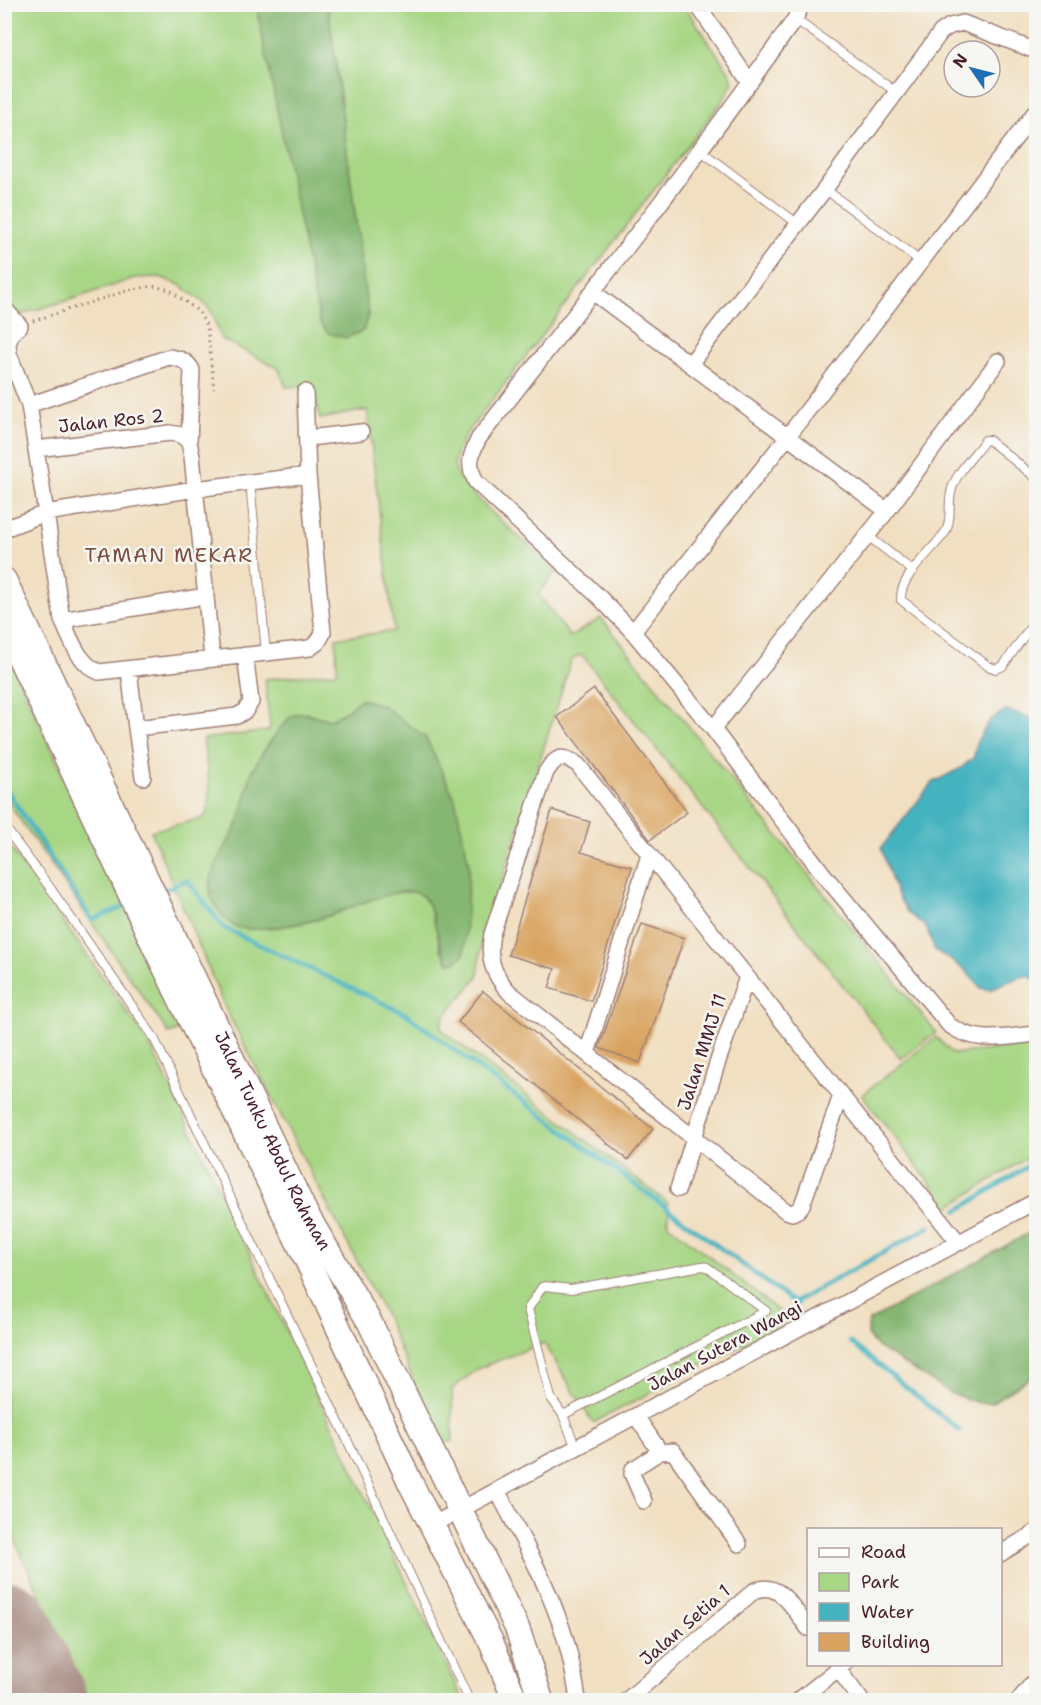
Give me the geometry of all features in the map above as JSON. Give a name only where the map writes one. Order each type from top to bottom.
[{"type":"main road","name":"Jalan Tunku Abdul Rahman","points":[[4,580],[63,706],[137,881],[307,1260],[432,1526],[492,1644],[515,1701]]},
{"type":"main road","name":"Jalan Tunku Abdul Rahman","points":[[4,624],[137,881]]},
{"type":"main road","name":"Jalan Tunku Abdul Rahman","points":[[166,944],[305,1212],[370,1323],[517,1628],[541,1701]]},
{"type":"street","points":[[697,4],[750,83]]},
{"type":"street","points":[[802,4],[795,19],[750,83],[593,292],[479,438],[471,455],[470,469],[476,482],[599,597],[633,632],[712,729],[824,875],[949,1025],[972,1038],[1036,1034]]},
{"type":"street","points":[[690,364],[825,189],[941,32],[950,26],[963,23],[1036,51]]},
{"type":"street","points":[[633,632],[788,436],[1036,111]]},
{"type":"street","points":[[593,292],[887,511]]},
{"type":"street","points":[[4,308],[20,326],[12,333],[8,344],[9,354],[28,405],[62,620],[82,661],[89,668],[99,672],[310,648],[318,642],[323,633],[308,475],[306,392]]},
{"type":"street","points":[[28,405],[169,357],[182,359],[189,364],[192,370],[189,442],[212,658]]},
{"type":"street","points":[[712,729],[868,536],[998,361]]},
{"type":"street","points":[[308,438],[361,432]]},
{"type":"street","name":"Jalan Ros 2","points":[[36,449],[170,433],[181,435],[189,442]]},
{"type":"street","points":[[6,525],[46,513],[195,489],[308,475]]},
{"type":"street","points":[[62,620],[206,597]]},
{"type":"street","points":[[136,728],[237,716],[245,711],[251,702],[245,656]]},
{"type":"street","points":[[129,670],[143,777]]},
{"type":"street","points":[[841,1096],[802,1204],[798,1210],[786,1211],[510,992],[498,980],[491,964],[489,947],[492,934],[546,772],[552,763],[561,758],[570,759],[578,765],[958,1243]]},
{"type":"street","points":[[587,1053],[649,855]]},
{"type":"street","name":"Jalan MMJ 11","points":[[678,1189],[747,977]]},
{"type":"street","name":"Jalan Sutera Wangi","points":[[432,1526],[1036,1201]]},
{"type":"street","points":[[636,1416],[660,1452]]},
{"type":"street","points":[[644,1501],[632,1474],[633,1469],[660,1452],[673,1451],[739,1544]]},
{"type":"street","points":[[497,1491],[528,1550],[559,1620],[573,1667],[578,1701]]},
{"type":"street","points":[[1002,1553],[1036,1532]]},
{"type":"street","name":"Jalan Setia 1","points":[[627,1701],[754,1590],[771,1587],[780,1593],[807,1627]]},
{"type":"street","points":[[799,1701],[840,1666],[861,1701]]},
{"type":"street","points":[[1019,1701],[1036,1679]]},
{"type":"lane","points":[[795,19],[896,92]]},
{"type":"lane","points":[[700,150],[798,224]]},
{"type":"lane","points":[[825,189],[920,261]]},
{"type":"lane","points":[[1036,478],[989,440],[985,440],[954,482],[949,525],[946,531],[903,584],[900,592],[901,600],[988,666],[996,669],[1003,666],[1036,619]]},
{"type":"lane","points":[[250,482],[266,653]]},
{"type":"lane","points":[[868,536],[913,571]]},
{"type":"lane","points":[[4,826],[153,1036],[343,1431],[469,1701]]},
{"type":"lane","points":[[564,1415],[766,1311],[702,1266],[571,1289],[542,1287],[528,1309],[551,1398],[564,1415],[576,1448]]},
{"type":"path","points":[[20,326],[129,290],[153,286],[170,290],[199,312],[207,326],[214,389]]},
{"type":"green space","points":[[5,5],[259,5],[258,15],[368,315],[328,5],[684,5],[730,73],[733,82],[724,99],[466,434],[456,455],[455,469],[484,505],[557,570],[538,594],[570,637],[601,618],[936,1032],[901,1059],[583,656],[577,656],[571,661],[481,948],[478,977],[443,1018],[441,1026],[444,1032],[668,1203],[668,1224],[790,1320],[593,1423],[544,1343],[479,1368],[452,1389],[453,1441],[440,1443],[386,1317],[225,1008],[151,831],[204,818],[209,802],[209,791],[203,739],[268,731],[270,727],[265,679],[337,672],[336,638],[394,631],[367,410],[320,419],[314,386],[286,387],[278,368],[221,339],[212,313],[203,302],[180,285],[160,277],[135,278],[25,313],[6,325],[5,330]],"holes":[[[361,699],[464,927],[464,954],[441,951],[434,921],[425,899],[412,892],[401,892],[375,898],[310,921],[282,927],[250,929],[212,877],[240,819],[253,768],[307,713],[329,720],[343,713]]]},
{"type":"green space","points":[[259,5],[328,5],[368,315],[363,331],[346,338],[328,333],[320,323],[258,15]]},
{"type":"green space","points":[[4,648],[183,1028],[169,1034],[5,798]]},
{"type":"green space","points":[[361,699],[382,705],[426,738],[455,799],[469,865],[464,954],[456,962],[448,962],[428,905],[424,898],[416,893],[405,892],[376,898],[304,923],[253,929],[239,928],[231,924],[212,899],[210,890],[213,872],[240,818],[252,772],[273,738],[294,715],[307,714],[329,720],[343,713]]},
{"type":"green space","points":[[5,840],[148,1041],[463,1700],[89,1700],[5,1519]]},
{"type":"green space","points":[[936,1037],[953,1054],[1036,1045],[1036,1152],[949,1207],[862,1095]]},
{"type":"green space","points":[[1036,1229],[1036,1376],[991,1403],[979,1403],[952,1394],[877,1347],[867,1335],[869,1321]]},
{"type":"water","points":[[1006,710],[1036,719],[1036,980],[1028,975],[991,990],[981,988],[964,969],[935,950],[926,927],[908,913],[896,893],[881,848],[932,783],[961,768],[974,757],[977,741],[990,720]]},
{"type":"building","points":[[594,689],[687,812],[650,840],[557,717]]},
{"type":"building","points":[[552,810],[590,822],[581,852],[632,867],[591,1001],[549,988],[555,969],[508,955]]},
{"type":"building","points":[[642,924],[684,938],[640,1063],[599,1048]]},
{"type":"building","points":[[483,991],[653,1129],[628,1160],[458,1022]]},
{"type":"waterway","points":[[4,786],[92,920],[126,906]]},
{"type":"waterway","points":[[159,892],[187,880],[224,928],[406,1014],[797,1305]]},
{"type":"waterway","points":[[957,1211],[1036,1161]]},
{"type":"waterway","points":[[793,1303],[929,1227]]},
{"type":"waterway","points":[[850,1342],[959,1430]]},
{"type":"runway","points":[[4,1630],[37,1700]]},
{"type":"district","name":"TAMAN MEKAR","points":[[169,555]]}]
